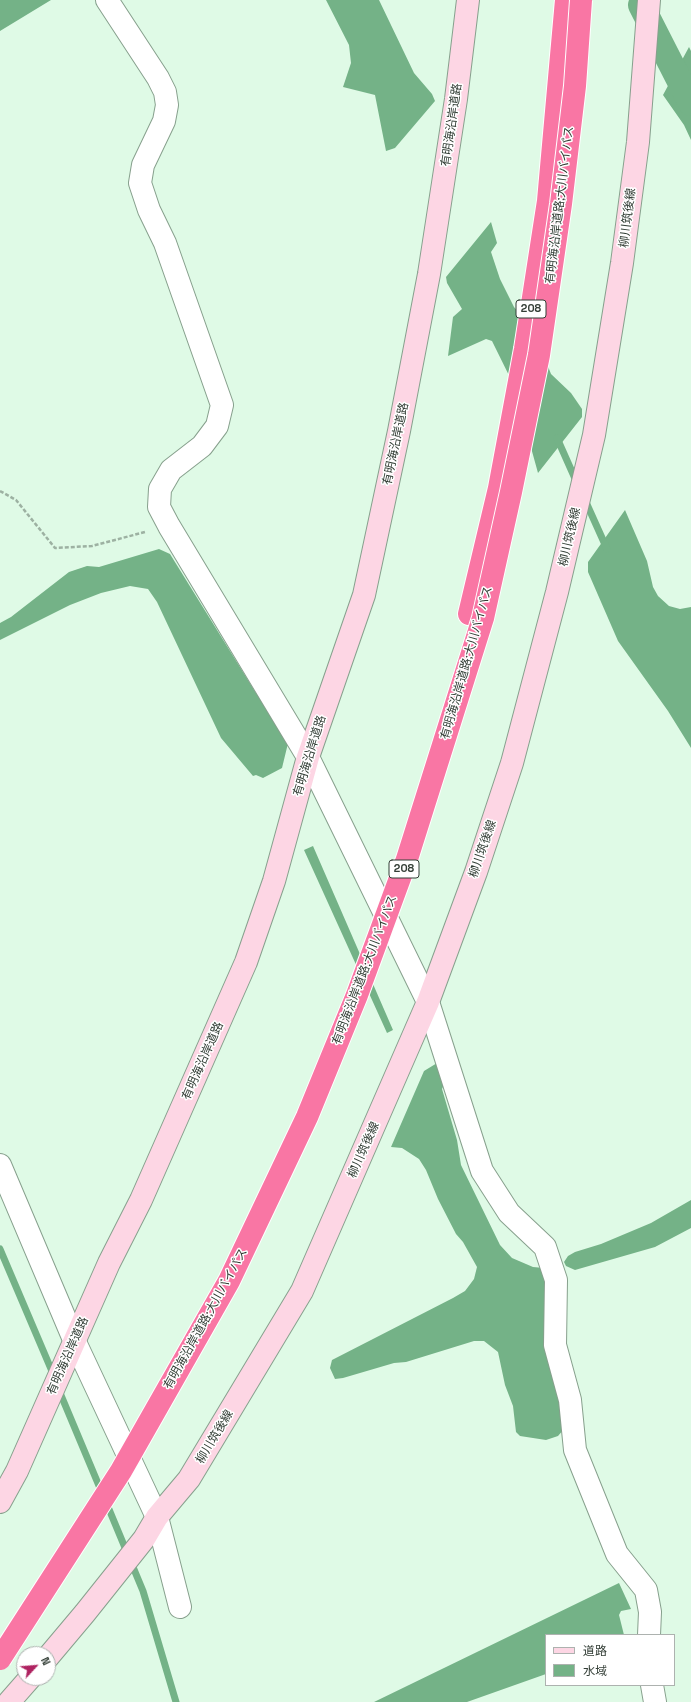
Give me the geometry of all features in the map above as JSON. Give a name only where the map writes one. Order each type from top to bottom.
[{"type":"highway","name":"有明海沿岸道路;大川バイパス","points":[[0,1637],[110,1462],[217,1273],[293,1111],[345,988],[397,855],[469,614],[499,488],[525,349],[548,201],[560,82],[566,0]]},
{"type":"highway","name":"有明海沿岸道路;大川バイパス","points":[[0,1659],[121,1471],[229,1281],[307,1117],[357,995],[407,859],[483,618],[538,362],[563,188],[575,86],[581,0]]},
{"type":"main road","name":"有明海沿岸道路","points":[[0,1502],[17,1471],[109,1263],[162,1152],[246,962],[274,881],[308,757],[364,595],[400,431],[429,274],[456,99],[468,0]]},
{"type":"main road","name":"柳川筑後線","points":[[56,1648],[85,1614],[144,1539],[158,1517],[190,1479],[302,1291],[428,1002],[476,872],[512,763],[557,592],[594,435],[622,263],[637,150],[649,0]]},
{"type":"main road","points":[[9,1702],[23,1686]]},
{"type":"street","points":[[107,0],[158,78],[165,92],[167,105],[164,121],[143,165],[140,183],[149,210],[165,243],[222,405],[217,426],[202,446],[171,470],[160,489],[159,507],[308,757],[428,1002],[482,1171],[510,1213],[545,1247],[556,1280],[555,1344],[570,1400],[574,1450],[617,1554],[646,1590],[650,1612],[649,1634]]},
{"type":"street","points":[[0,1164],[75,1342],[158,1517],[180,1607]]},
{"type":"street","points":[[652,1686],[656,1702]]},
{"type":"path","points":[[0,492],[16,500],[55,548],[92,546],[169,526]]},
{"type":"water","points":[[0,0],[51,0],[0,31]]},
{"type":"water","points":[[326,0],[379,0],[414,73],[432,94],[435,101],[395,148],[386,151],[375,95],[343,87],[351,63],[349,45]]},
{"type":"water","points":[[689,47],[691,51],[691,140],[684,125],[663,95]]},
{"type":"water","points":[[491,222],[497,243],[491,252],[500,279],[514,307],[534,331],[551,374],[571,393],[582,409],[582,417],[538,473],[530,444],[529,416],[492,341],[486,339],[448,356],[453,317],[462,309],[447,283],[446,277]]},
{"type":"water","points":[[625,510],[647,561],[653,587],[658,596],[669,606],[680,609],[691,607],[691,748],[668,711],[618,641],[588,572],[588,562]]},
{"type":"water","points":[[159,549],[170,554],[256,693],[271,701],[290,735],[282,768],[263,778],[256,775],[253,776],[221,738],[157,602],[148,589],[130,586],[101,593],[70,605],[0,640],[0,623],[11,617],[69,572],[87,566],[99,567]]},
{"type":"water","points":[[313,846],[393,1030],[387,1033],[304,850]]},
{"type":"water","points":[[442,1060],[447,1078],[442,1089],[457,1140],[461,1165],[500,1245],[512,1258],[533,1267],[544,1268],[551,1356],[564,1429],[558,1436],[546,1440],[520,1436],[516,1432],[513,1406],[505,1385],[498,1352],[484,1341],[474,1341],[406,1362],[394,1363],[343,1378],[335,1379],[330,1368],[332,1360],[453,1298],[465,1291],[474,1279],[477,1267],[463,1242],[456,1234],[438,1199],[426,1170],[419,1159],[402,1148],[391,1147],[424,1071]]},
{"type":"water","points":[[691,1200],[691,1228],[655,1247],[575,1270],[566,1266],[564,1262],[568,1256],[575,1252],[601,1244],[651,1223]]},
{"type":"water","points":[[619,1583],[631,1609],[621,1611],[619,1615],[624,1634],[545,1634],[545,1674],[467,1702],[374,1702]]},
{"type":"waterway","points":[[641,5],[691,103]]},
{"type":"waterway","points":[[557,438],[577,483]]},
{"type":"waterway","points":[[585,500],[607,549]]},
{"type":"waterway","points":[[0,1249],[54,1376]]},
{"type":"waterway","points":[[58,1388],[102,1493]]},
{"type":"waterway","points":[[106,1502],[143,1591],[176,1702]]}]
